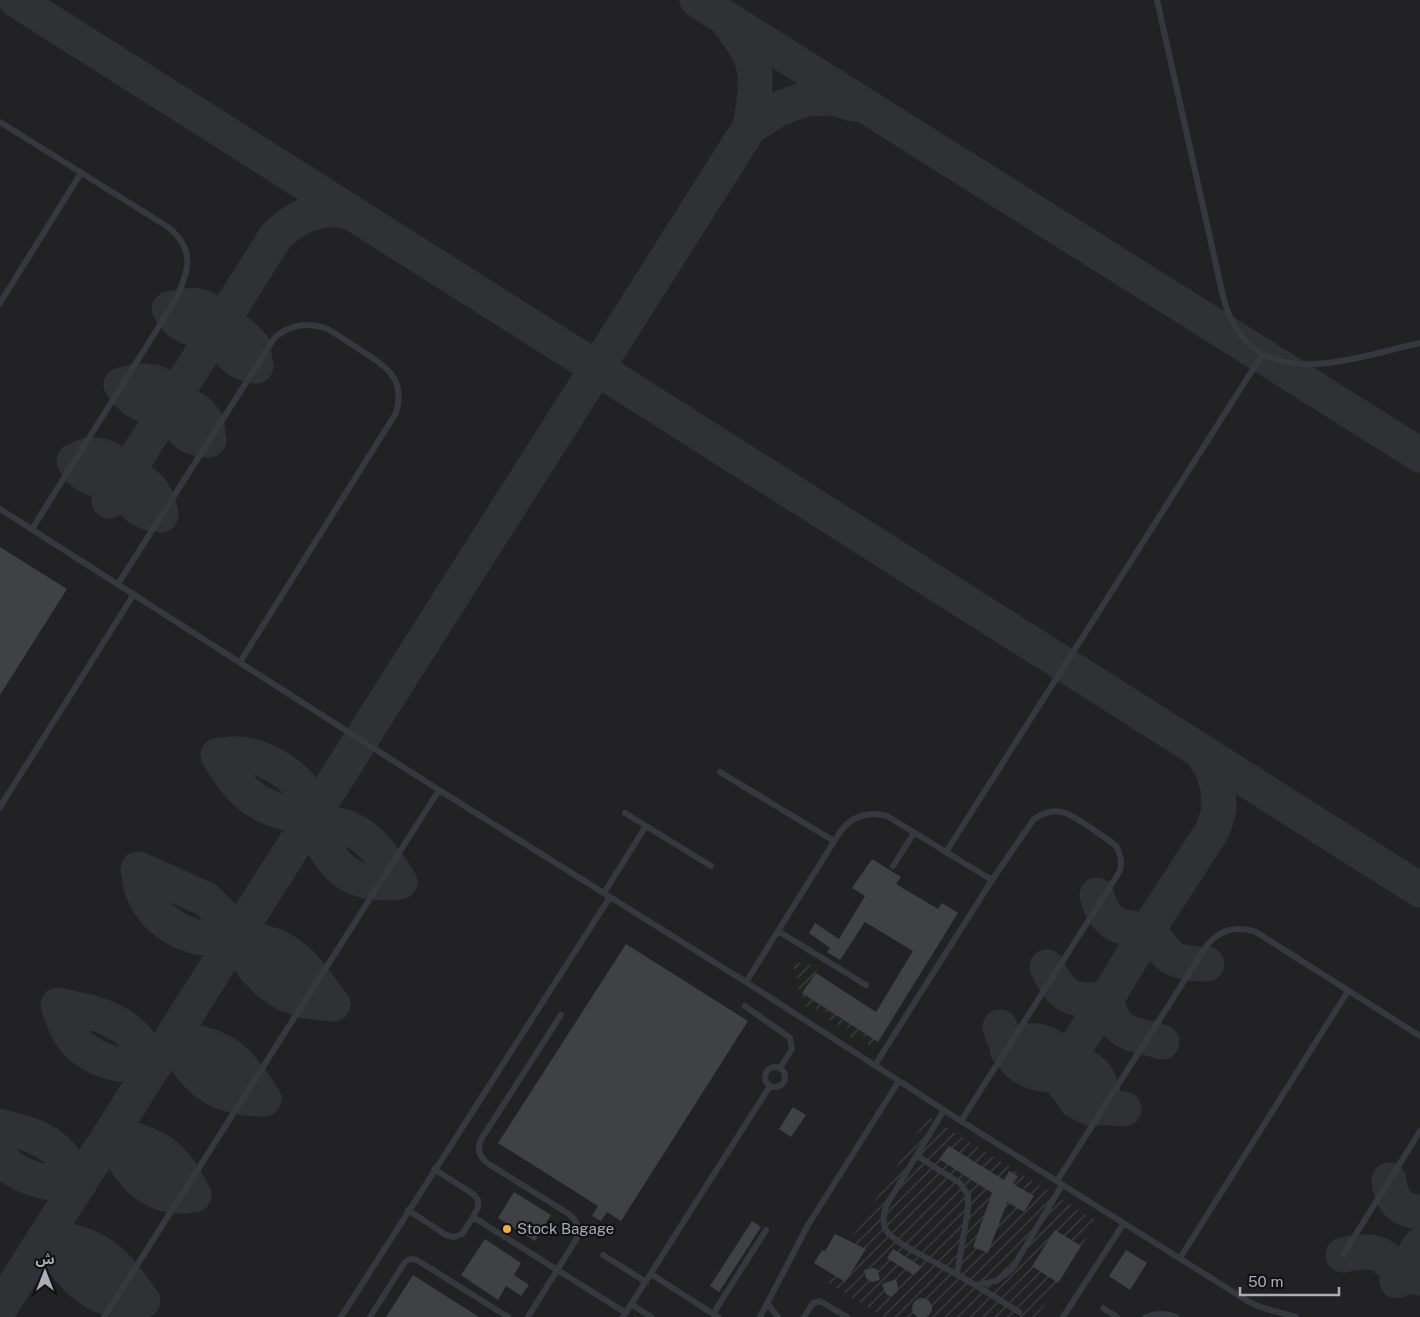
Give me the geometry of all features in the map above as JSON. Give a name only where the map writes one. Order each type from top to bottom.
[{"type":"lane","points":[[1157,0],[1226,306],[1241,336],[1262,355],[1289,363],[1318,364],[1420,342]]},
{"type":"lane","points":[[0,122],[175,233],[186,250],[188,260],[185,280],[176,299],[32,529]]},
{"type":"lane","points":[[0,303],[81,173]]},
{"type":"lane","points":[[118,584],[276,337],[283,331],[300,324],[319,326],[328,329],[383,364],[394,378],[398,387],[398,405],[392,421],[240,662]]},
{"type":"lane","points":[[946,852],[1262,355]]},
{"type":"lane","points":[[0,509],[439,790],[746,982],[961,1121],[1246,1300],[1260,1307],[1296,1317]]},
{"type":"lane","points":[[0,807],[134,594]]},
{"type":"lane","points":[[720,772],[834,841]]},
{"type":"lane","points":[[104,1317],[439,790]]},
{"type":"lane","points":[[875,1065],[992,880],[1034,819],[1042,813],[1053,810],[1063,811],[1072,816],[1116,846],[1122,862],[1120,870],[961,1121]]},
{"type":"lane","points":[[626,813],[711,866]]},
{"type":"lane","points":[[746,982],[834,841],[845,825],[852,819],[869,813],[887,816],[992,880]]},
{"type":"lane","points":[[341,1317],[607,895],[646,826]]},
{"type":"lane","points":[[893,866],[914,833]]},
{"type":"lane","points":[[976,1285],[996,1281],[1012,1269],[1060,1183],[1210,940],[1218,934],[1237,928],[1256,932],[1420,1036]]},
{"type":"lane","points":[[778,930],[866,985]]},
{"type":"lane","points":[[1180,1258],[1348,991]]},
{"type":"lane","points":[[745,1006],[790,1038],[792,1048],[780,1068]]},
{"type":"lane","points":[[528,1317],[577,1238],[578,1227],[569,1214],[487,1163],[478,1149],[482,1138],[561,1015]]},
{"type":"lane","points":[[774,1067],[780,1068],[785,1073],[785,1082],[778,1087],[770,1086],[765,1079],[767,1071],[774,1067]]},
{"type":"lane","points":[[760,1317],[803,1233],[827,1192],[899,1081]]},
{"type":"lane","points":[[473,1217],[558,1270],[624,1315],[770,1086]]},
{"type":"lane","points":[[944,1110],[886,1206],[883,1220],[884,1227],[894,1238],[1019,1312]]},
{"type":"lane","points":[[1343,1254],[1420,1131]]},
{"type":"lane","points":[[917,1156],[960,1183],[968,1195],[968,1210],[957,1274]]},
{"type":"lane","points":[[408,1210],[446,1235],[454,1238],[462,1234],[473,1217],[478,1207],[476,1196],[434,1169]]},
{"type":"lane","points":[[1063,1317],[1124,1223]]},
{"type":"lane","points":[[650,1274],[715,1315],[766,1230]]},
{"type":"lane","points":[[603,1255],[646,1282]]},
{"type":"lane","points":[[370,1317],[405,1262],[414,1259],[508,1317]]},
{"type":"lane","points":[[804,1317],[813,1303],[820,1301],[847,1317]]},
{"type":"lane","points":[[767,1303],[778,1317]]},
{"type":"lane","points":[[631,1304],[651,1317]]},
{"type":"lane","points":[[1103,1308],[1117,1317]]},
{"type":"lane","points":[[1146,1317],[1165,1314],[1176,1317]]},
{"type":"shaded area","points":[[0,0],[1420,0],[1420,1317],[0,1317]]},
{"type":"shaded area","points":[[797,962],[805,965],[820,965],[803,993],[875,1040],[869,1048],[867,1039],[862,1039],[864,1036],[852,1039],[849,1035],[849,1028],[846,1028],[845,1025],[841,1028],[838,1026],[836,1018],[832,1022],[830,1021],[830,1015],[824,1011],[819,1014],[816,1013],[815,1005],[812,1010],[805,1006],[807,1000],[799,994],[798,980],[793,967]]},
{"type":"shaded area","points":[[928,1116],[1097,1221],[1037,1317],[884,1317],[825,1281]]},
{"type":"building","points":[[0,547],[67,589],[0,695]]},
{"type":"building","points":[[872,859],[901,877],[896,884],[938,909],[942,903],[958,913],[878,1042],[802,993],[816,973],[876,1012],[913,951],[865,922],[840,960],[827,952],[830,948],[809,933],[815,923],[839,939],[865,896],[852,888]]},
{"type":"building","points":[[626,944],[748,1021],[621,1221],[607,1212],[601,1221],[592,1216],[598,1206],[498,1143]]},
{"type":"building","points":[[793,1107],[806,1115],[791,1137],[779,1129]]},
{"type":"building","points":[[949,1146],[1004,1180],[1009,1171],[1018,1176],[1013,1184],[1034,1196],[1024,1212],[1007,1202],[988,1253],[973,1247],[992,1193],[939,1159]]},
{"type":"building","points":[[514,1192],[551,1215],[535,1241],[498,1218]]},
{"type":"building","points":[[752,1221],[761,1227],[719,1292],[710,1286]]},
{"type":"building","points":[[1055,1230],[1081,1246],[1058,1283],[1032,1266]]},
{"type":"building","points":[[835,1234],[866,1249],[845,1282],[814,1263],[822,1250],[825,1251]]},
{"type":"building","points":[[485,1239],[521,1263],[514,1275],[529,1285],[521,1296],[506,1286],[498,1300],[461,1275]]},
{"type":"building","points":[[893,1249],[922,1267],[914,1275],[887,1258]]},
{"type":"building","points":[[1126,1250],[1147,1263],[1130,1290],[1109,1276]]},
{"type":"building","points":[[873,1268],[878,1270],[880,1280],[872,1282],[866,1278],[864,1270]]},
{"type":"building","points":[[413,1275],[479,1317],[386,1317]]},
{"type":"building","points":[[896,1279],[897,1292],[891,1296],[887,1295],[882,1284]]},
{"type":"building","points":[[922,1298],[929,1301],[932,1308],[929,1315],[922,1318],[915,1315],[912,1308],[915,1301]]},
{"type":"taxiway","points":[[16,0],[1420,890]]},
{"type":"taxiway","points":[[697,0],[1420,455]]},
{"type":"taxiway","points":[[729,23],[746,48],[754,71],[754,95],[750,127],[778,109],[805,99],[833,98],[853,104]]},
{"type":"taxiway","points":[[0,1308],[750,127]]},
{"type":"taxiway","points":[[109,501],[276,236],[293,222],[324,210],[345,211],[356,215]]},
{"type":"taxiway","points":[[256,366],[239,360],[229,351],[223,339],[219,327],[214,316],[206,308],[192,305],[169,309],[179,322],[193,329],[207,330],[219,326],[240,333],[253,346],[256,366]]},
{"type":"taxiway","points":[[121,385],[128,394],[143,404],[154,406],[170,403],[172,403],[177,403],[197,411],[205,419],[209,440],[192,437],[181,427],[175,417],[172,406],[168,396],[163,388],[155,382],[142,381],[121,385]]},
{"type":"taxiway","points":[[161,515],[148,513],[134,503],[130,498],[126,480],[125,479],[125,478],[123,472],[116,463],[106,457],[95,455],[87,455],[74,461],[80,470],[98,480],[111,480],[122,477],[124,477],[132,478],[139,480],[150,488],[154,494],[161,515]]},
{"type":"taxiway","points":[[1062,1068],[1212,831],[1219,811],[1218,789],[1212,769],[1201,751]]},
{"type":"taxiway","points":[[400,882],[372,844],[357,832],[344,826],[311,819],[294,815],[279,811],[256,800],[236,783],[218,755],[250,755],[269,762],[287,774],[302,788],[306,796],[309,816],[310,819],[313,827],[327,852],[343,870],[362,880],[386,883],[400,882]]},
{"type":"taxiway","points":[[138,869],[141,886],[148,902],[172,926],[193,936],[256,941],[281,949],[303,966],[333,1004]]},
{"type":"taxiway","points":[[138,869],[206,899],[221,914],[255,969],[269,983],[286,994],[305,1001],[333,1004]]},
{"type":"taxiway","points":[[1097,895],[1104,913],[1115,924],[1130,928],[1149,928],[1166,953],[1178,961],[1207,964]]},
{"type":"taxiway","points":[[1047,967],[1058,986],[1069,996],[1106,1000],[1115,1021],[1126,1032],[1162,1042]]},
{"type":"taxiway","points":[[58,1005],[103,1016],[115,1022],[136,1038],[146,1049],[155,1064],[112,1063],[90,1053],[77,1043],[70,1033],[58,1005]]},
{"type":"taxiway","points":[[1000,1027],[1013,1058],[1024,1068],[1047,1075],[1055,1073],[1062,1068],[1064,1084],[1076,1101],[1092,1109],[1104,1107],[1124,1109]]},
{"type":"taxiway","points":[[172,1037],[189,1065],[208,1084],[219,1091],[232,1095],[264,1099]]},
{"type":"taxiway","points":[[172,1037],[204,1044],[227,1055],[245,1072],[264,1099]]},
{"type":"taxiway","points":[[1007,1049],[1028,1041],[1041,1042],[1053,1047],[1066,1061],[1084,1066],[1096,1075],[1102,1089],[1104,1107]]},
{"type":"taxiway","points":[[0,1126],[28,1134],[48,1144],[64,1158],[80,1183]]},
{"type":"taxiway","points":[[111,1134],[140,1141],[162,1152],[179,1169],[194,1195],[178,1196],[164,1194],[152,1189],[132,1171],[117,1148],[111,1134]]},
{"type":"taxiway","points":[[0,1157],[16,1171],[38,1180],[52,1183],[80,1183]]},
{"type":"taxiway","points":[[1389,1180],[1397,1203],[1407,1209],[1420,1212]]},
{"type":"taxiway","points":[[46,1236],[74,1276],[93,1291],[115,1300],[143,1301]]},
{"type":"taxiway","points":[[46,1236],[80,1244],[103,1255],[113,1263],[143,1301]]},
{"type":"taxiway","points":[[1397,1281],[1420,1245]]},
{"type":"taxiway","points":[[1343,1255],[1362,1252],[1376,1253],[1388,1260],[1401,1275],[1420,1278]]},
{"type":"place","name":"Stock Bagage","points":[[507,1229]]}]
